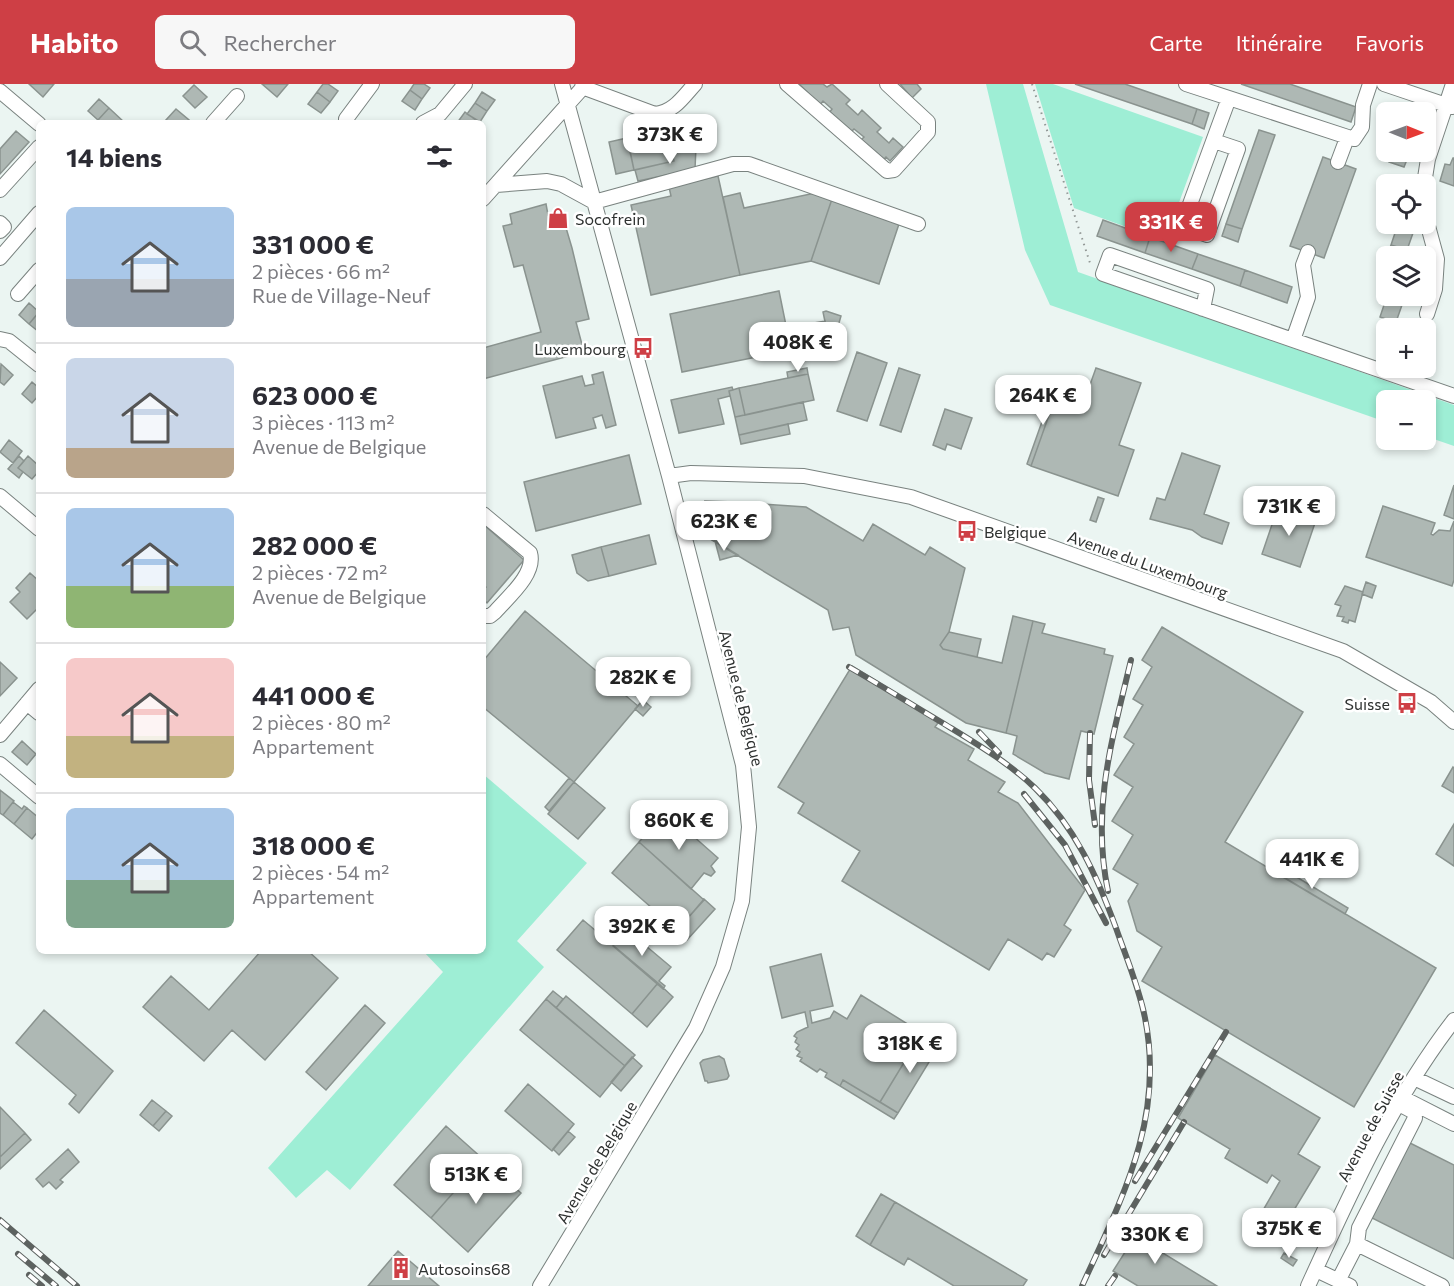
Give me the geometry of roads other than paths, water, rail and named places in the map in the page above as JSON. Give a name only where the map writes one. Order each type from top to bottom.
[{"type":"street","points":[[346,120],[372,84]]},
{"type":"street","points":[[429,120],[440,114],[465,84]]},
{"type":"street","name":"Avenue de Belgique","points":[[540,1286],[696,1028],[723,967],[742,900],[749,827],[743,765],[669,476],[562,84]]},
{"type":"street","points":[[486,196],[566,103],[584,86],[655,114],[666,113],[674,107],[695,84]]},
{"type":"street","points":[[787,84],[887,171],[894,170],[928,132],[928,122],[887,84]]},
{"type":"street","points":[[1186,84],[1354,139],[1359,135],[1370,84]]},
{"type":"street","points":[[1384,84],[1450,106]]},
{"type":"street","points":[[1426,174],[1428,159],[1450,106],[1453,84]]},
{"type":"street","points":[[0,91],[36,121]]},
{"type":"street","points":[[216,120],[237,96]]},
{"type":"street","points":[[1214,141],[1238,149],[1207,235],[1182,226],[1229,98]]},
{"type":"street","points":[[1338,162],[1347,138]]},
{"type":"street","points":[[0,190],[36,150]]},
{"type":"street","points":[[496,185],[561,184],[594,202],[733,164],[749,164],[918,224]]},
{"type":"street","points":[[0,258],[36,216]]},
{"type":"street","points":[[0,223],[4,227],[0,231]]},
{"type":"street","points":[[1427,314],[1436,289],[1437,259],[1430,234]]},
{"type":"street","points":[[1293,340],[1308,297],[1303,265],[1308,252]]},
{"type":"street","points":[[1203,309],[1208,289],[1110,255],[1103,274],[1203,309],[1454,396]]},
{"type":"street","points":[[18,294],[36,273]]},
{"type":"street","points":[[0,339],[9,340],[36,362]]},
{"type":"street","name":"Avenue du Luxembourg","points":[[669,476],[691,473],[804,476],[911,497],[1343,651],[1431,702],[1454,722]]},
{"type":"street","points":[[0,496],[36,526]]},
{"type":"street","points":[[486,517],[530,554],[532,561],[530,570],[495,612],[486,616]]},
{"type":"street","points":[[0,735],[36,692]]},
{"type":"street","points":[[27,703],[36,710]]},
{"type":"street","points":[[0,764],[36,794]]},
{"type":"street","name":"Avenue de Suisse","points":[[1308,1286],[1374,1147],[1414,1078],[1454,1020]]},
{"type":"street","points":[[1414,1078],[1454,1097]]},
{"type":"street","points":[[1400,1101],[1454,1124]]},
{"type":"street","points":[[1316,1270],[1344,1283],[1357,1244],[1359,1228],[1415,1118],[1414,1112],[1400,1101]]},
{"type":"street","points":[[1357,1244],[1442,1286]]},
{"type":"railway","points":[[1108,891],[1103,861],[1103,803],[1111,747],[1131,660]]},
{"type":"railway","points":[[849,667],[981,747],[1035,788],[1062,819],[1083,853],[1093,871],[1116,928],[1136,984],[1145,1018],[1150,1055],[1149,1090],[1136,1157],[1112,1221],[1082,1286]]},
{"type":"railway","points":[[979,732],[999,753]]},
{"type":"railway","points":[[1090,733],[1089,780],[1095,825]]},
{"type":"railway","points":[[1024,794],[1065,845],[1106,923]]},
{"type":"railway","points":[[1135,1181],[1226,1032]]},
{"type":"railway","points":[[1104,1255],[1184,1122]]},
{"type":"railway","points":[[0,1220],[77,1286]]},
{"type":"railway","points":[[18,1254],[56,1286]]},
{"type":"railway","points":[[29,1275],[42,1286]]},
{"type":"railway","points":[[1108,1286],[1115,1276]]},
{"type":"place","name":"Socofrein","points":[[558,218]]},
{"type":"place","name":"Luxembourg","points":[[643,348]]},
{"type":"place","name":"Belgique","points":[[967,531]]},
{"type":"place","name":"Suisse","points":[[1407,703]]},
{"type":"place","name":"Autosoins68","points":[[401,1268]]}]
